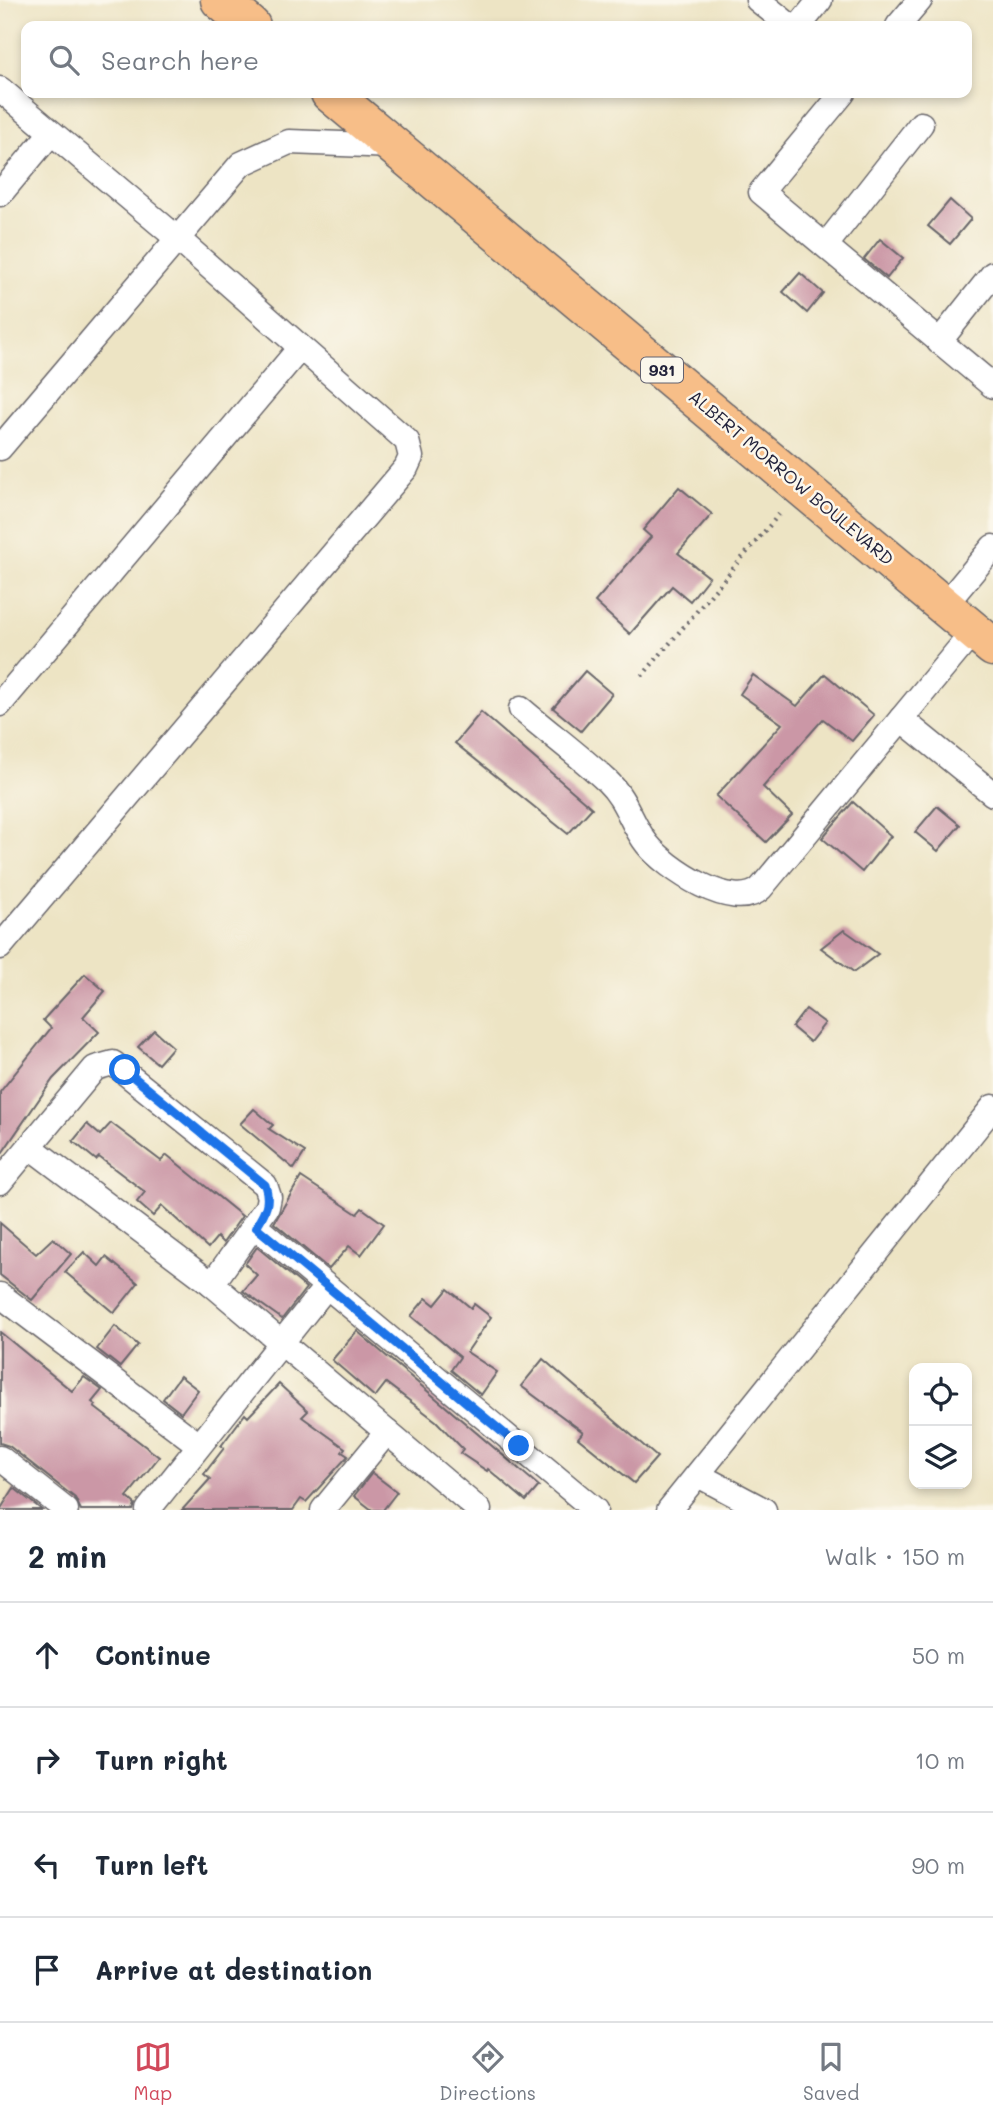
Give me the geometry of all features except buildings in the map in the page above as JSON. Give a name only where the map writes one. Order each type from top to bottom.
[{"type":"highway","points":[[220,0],[245,21]]},
{"type":"highway","name":"ALBERT MORROW BOULEVARD","points":[[337,98],[984,639]]},
{"type":"street","points":[[758,0],[784,21]]},
{"type":"street","points":[[803,21],[820,0]]},
{"type":"street","points":[[902,21],[920,0]]},
{"type":"street","points":[[0,89],[178,239],[407,441],[411,457],[406,468],[0,947]]},
{"type":"street","points":[[839,98],[761,192],[993,386]]},
{"type":"street","points":[[825,245],[921,124]]},
{"type":"street","points":[[0,194],[51,133]]},
{"type":"street","points":[[0,448],[241,164],[289,142],[395,146]]},
{"type":"street","points":[[939,342],[993,274]]},
{"type":"street","points":[[0,704],[300,348]]},
{"type":"street","points":[[944,606],[993,547]]},
{"type":"street","points":[[521,709],[608,782],[631,811],[645,841],[657,854],[714,890],[742,898],[754,895],[761,888],[901,719],[984,639]]},
{"type":"street","points":[[901,719],[993,794]]},
{"type":"street","points":[[0,1182],[95,1068],[113,1063],[265,1185],[269,1197],[267,1207],[256,1227],[212,1284]]},
{"type":"street","points":[[669,1510],[993,1107]]},
{"type":"street","points":[[30,1147],[212,1284],[478,1510]]},
{"type":"street","points":[[256,1227],[595,1510]]},
{"type":"street","points":[[148,1510],[326,1287]]},
{"type":"street","points":[[0,1295],[199,1445]]},
{"type":"street","points":[[323,1510],[387,1432]]},
{"type":"street","points":[[0,1458],[66,1510]]},
{"type":"street","points":[[698,1475],[764,1510]]},
{"type":"path","points":[[642,676],[802,487]]},
{"type":"route","points":[[125,1070],[265,1185],[269,1197],[267,1207],[256,1227],[519,1446]]}]
